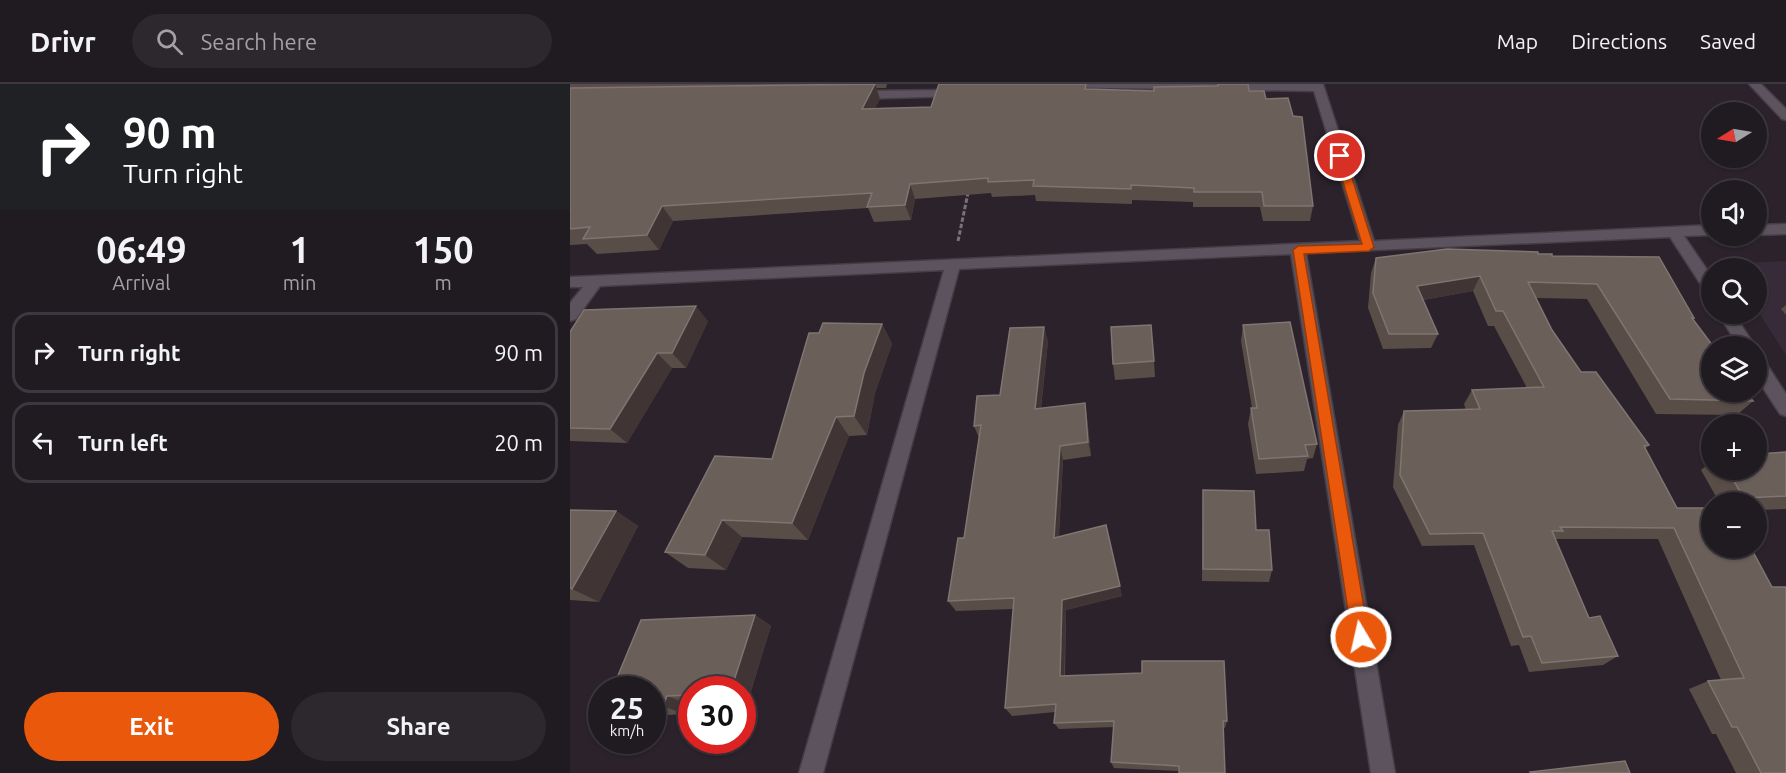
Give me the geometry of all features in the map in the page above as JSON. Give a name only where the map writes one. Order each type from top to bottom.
[{"type":"street","points":[[1044,84],[1318,86],[1369,247]]},
{"type":"street","points":[[1755,84],[1786,116]]},
{"type":"street","points":[[842,95],[972,94]]},
{"type":"street","points":[[1767,230],[1786,229]]},
{"type":"street","points":[[570,282],[1701,230]]},
{"type":"street","points":[[1674,231],[1701,273]]},
{"type":"street","points":[[1298,250],[1383,773]]},
{"type":"street","points":[[811,773],[953,265]]},
{"type":"street","points":[[570,315],[595,281]]},
{"type":"street","points":[[1767,379],[1786,409]]},
{"type":"path","points":[[953,265],[970,184]]},
{"type":"shaded area","points":[[1786,261],[1786,355],[1766,324],[1767,262]]},
{"type":"building","points":[[875,84],[862,109],[931,107],[939,84],[1086,84],[1085,89],[1154,91],[1154,87],[1248,84],[1249,91],[1264,91],[1266,99],[1288,98],[1293,116],[1302,117],[1313,206],[1264,206],[1262,192],[1194,192],[1194,188],[1131,185],[1131,189],[1033,186],[1034,180],[988,182],[988,178],[910,184],[905,205],[867,207],[872,193],[662,206],[647,235],[583,239],[590,227],[570,229],[570,88]]},
{"type":"building","points":[[1447,249],[1538,252],[1538,254],[1552,254],[1552,256],[1659,257],[1694,318],[1692,318],[1706,336],[1701,336],[1701,400],[1670,399],[1597,284],[1528,282],[1552,330],[1581,372],[1596,372],[1649,445],[1644,446],[1677,508],[1701,508],[1701,558],[1756,558],[1772,587],[1786,587],[1786,773],[1761,773],[1737,727],[1732,727],[1708,681],[1744,678],[1674,528],[1560,527],[1563,531],[1552,531],[1589,618],[1600,616],[1618,656],[1542,663],[1531,636],[1523,637],[1483,533],[1430,534],[1400,475],[1404,411],[1480,409],[1472,390],[1544,387],[1503,311],[1496,311],[1480,276],[1417,286],[1438,334],[1389,334],[1373,293],[1376,258]]},
{"type":"building","points":[[696,306],[672,353],[657,353],[610,429],[570,428],[570,332],[584,310]]},
{"type":"building","points":[[1290,322],[1317,444],[1305,445],[1308,456],[1259,459],[1251,408],[1257,408],[1243,325]]},
{"type":"building","points":[[823,323],[882,324],[864,373],[854,416],[836,417],[792,523],[722,520],[705,555],[665,552],[715,456],[772,459],[809,333],[819,333]]},
{"type":"building","points":[[1151,325],[1154,361],[1113,364],[1111,327]]},
{"type":"building","points":[[1044,327],[1035,409],[1085,403],[1088,442],[1060,446],[1054,538],[1106,525],[1120,586],[1062,600],[1060,676],[1142,673],[1142,661],[1224,661],[1227,721],[1223,721],[1225,773],[1179,773],[1179,766],[1111,762],[1114,721],[1054,723],[1056,704],[1005,708],[1014,598],[948,601],[958,538],[964,538],[981,425],[974,426],[977,396],[1000,395],[1010,328]]},
{"type":"building","points":[[1786,452],[1786,496],[1767,497],[1767,492],[1740,492],[1733,480],[1767,480],[1767,453]]},
{"type":"building","points":[[1203,490],[1254,491],[1256,530],[1269,530],[1272,570],[1203,569]]},
{"type":"building","points":[[570,510],[616,511],[572,589],[570,588]]},
{"type":"building","points":[[755,615],[735,676],[678,676],[678,696],[667,696],[666,698],[666,676],[618,676],[641,620]]},
{"type":"building","points":[[1625,761],[1630,773],[1530,772]]},
{"type":"route","points":[[1340,156],[1369,247],[1298,250],[1361,637]]}]
